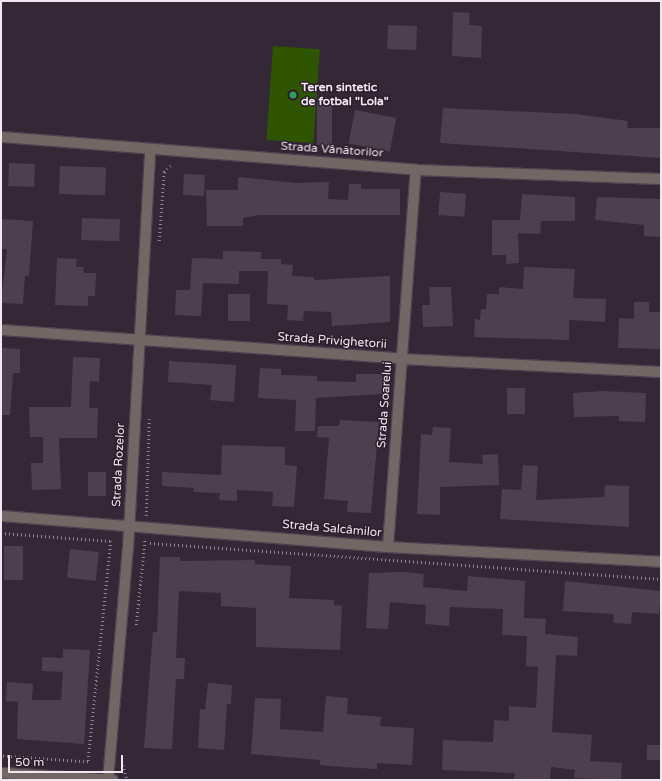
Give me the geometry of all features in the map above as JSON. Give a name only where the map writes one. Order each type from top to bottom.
[{"type":"street","name":"Strada Vânătorilor","points":[[1,137],[416,170],[661,179]]},
{"type":"street","name":"Strada Rozelor","points":[[108,780],[129,525],[138,340],[150,150]]},
{"type":"street","name":"Strada Soarelui","points":[[388,547],[416,170]]},
{"type":"street","name":"Strada Privighetorii","points":[[1,330],[402,359],[661,372]]},
{"type":"street","name":"Strada Salcâmilor","points":[[1,516],[129,525],[388,547],[661,562]]},
{"type":"street","points":[[1,772],[113,780]]},
{"type":"path","points":[[1,533],[111,541],[88,762],[1,756]]},
{"type":"green space","name":"Teren sintetic de fotbal \"Lola\"","points":[[273,46],[320,49],[313,143],[266,140]]},
{"type":"building","points":[[453,12],[470,13],[469,25],[482,26],[481,58],[452,56]]},
{"type":"building","points":[[388,25],[417,26],[416,50],[387,49]]},
{"type":"building","points":[[317,102],[332,102],[332,145],[317,145]]},
{"type":"building","points":[[443,108],[575,114],[628,121],[627,128],[661,128],[661,158],[440,143]]},
{"type":"building","points":[[355,110],[396,118],[390,151],[349,143]]},
{"type":"building","points":[[9,163],[35,164],[34,187],[8,186]]},
{"type":"building","points":[[60,166],[106,168],[105,196],[59,194]]},
{"type":"building","points":[[184,174],[205,175],[204,196],[183,195]]},
{"type":"building","points":[[238,177],[296,183],[329,182],[328,199],[348,200],[349,184],[361,184],[361,189],[400,189],[400,215],[259,215],[243,218],[243,226],[207,226],[206,190],[238,190]]},
{"type":"building","points":[[440,192],[466,194],[464,217],[438,215]]},
{"type":"building","points":[[522,194],[575,197],[575,221],[541,221],[540,234],[518,233],[519,263],[506,264],[506,255],[492,255],[492,220],[520,220]]},
{"type":"building","points":[[597,197],[661,199],[661,237],[644,236],[644,225],[595,220]]},
{"type":"building","points":[[82,218],[120,219],[119,241],[81,240]]},
{"type":"building","points":[[1,219],[33,221],[29,276],[25,276],[23,304],[1,303],[7,249],[1,249]]},
{"type":"building","points":[[223,251],[262,252],[261,259],[281,259],[281,264],[293,265],[292,276],[314,277],[314,280],[390,276],[390,322],[332,326],[331,312],[304,311],[303,321],[287,320],[288,305],[267,304],[268,271],[239,271],[239,284],[203,283],[201,316],[175,315],[176,290],[190,290],[192,258],[223,259]]},
{"type":"building","points":[[57,258],[77,259],[76,267],[84,267],[83,273],[96,273],[95,296],[88,296],[88,306],[55,305]]},
{"type":"building","points":[[524,267],[575,269],[573,298],[606,299],[605,322],[569,320],[569,340],[474,337],[475,319],[480,320],[481,309],[486,309],[487,294],[499,294],[499,287],[523,289]]},
{"type":"building","points":[[429,287],[451,287],[453,326],[423,327],[422,305],[430,305]]},
{"type":"building","points":[[228,294],[250,294],[250,321],[228,321]]},
{"type":"building","points":[[634,302],[649,302],[649,312],[661,312],[661,349],[618,348],[619,318],[634,319]]},
{"type":"building","points":[[1,348],[20,349],[20,373],[13,373],[10,415],[1,415]]},
{"type":"building","points":[[73,357],[100,358],[99,382],[90,381],[89,408],[98,408],[97,438],[59,438],[61,489],[32,490],[31,463],[43,463],[43,437],[30,437],[29,407],[71,407]]},
{"type":"building","points":[[169,361],[236,365],[234,402],[210,400],[212,385],[168,382]]},
{"type":"building","points":[[260,368],[281,369],[281,375],[317,376],[317,381],[356,382],[356,374],[383,374],[383,394],[316,398],[315,431],[295,431],[296,400],[258,398]]},
{"type":"building","points":[[507,388],[525,388],[525,414],[507,414]]},
{"type":"building","points":[[603,391],[646,393],[645,422],[619,421],[619,416],[574,417],[573,393]]},
{"type":"building","points":[[340,420],[379,422],[371,513],[347,512],[348,501],[324,499],[329,438],[317,437],[318,426],[339,426]]},
{"type":"building","points":[[433,427],[451,428],[449,462],[483,464],[482,455],[498,454],[499,485],[440,487],[440,515],[417,514],[421,434],[432,435]]},
{"type":"building","points":[[222,445],[285,447],[285,465],[297,466],[294,507],[272,506],[273,492],[237,490],[237,501],[219,500],[220,493],[193,492],[194,488],[162,486],[162,472],[221,475]]},
{"type":"building","points":[[523,465],[538,466],[536,500],[604,497],[605,485],[629,486],[629,527],[500,519],[502,489],[521,490]]},
{"type":"building","points":[[88,472],[106,472],[106,496],[88,496]]},
{"type":"building","points":[[4,546],[23,546],[23,580],[4,580]]},
{"type":"building","points":[[70,549],[99,552],[96,581],[67,578]]},
{"type":"building","points":[[160,557],[180,557],[180,561],[255,560],[255,564],[291,566],[289,598],[334,600],[334,605],[342,606],[340,650],[256,647],[256,608],[221,606],[221,593],[179,591],[176,658],[185,658],[184,679],[176,679],[172,749],[144,748],[153,632],[157,632]]},
{"type":"building","points":[[402,572],[424,574],[423,587],[467,591],[468,576],[525,581],[524,618],[546,619],[545,634],[578,637],[577,656],[556,655],[552,732],[592,735],[590,761],[622,763],[621,780],[574,778],[575,770],[551,767],[550,780],[514,779],[515,773],[442,770],[443,740],[493,742],[494,720],[509,721],[509,706],[536,708],[538,667],[526,666],[527,636],[502,635],[503,609],[450,607],[449,626],[425,624],[426,605],[390,602],[388,629],[366,628],[369,573]]},
{"type":"building","points":[[565,581],[661,591],[659,614],[632,612],[631,624],[613,623],[614,614],[563,611]]},
{"type":"building","points":[[63,649],[90,650],[84,744],[17,739],[18,702],[6,701],[7,682],[33,684],[32,700],[61,700],[63,672],[42,671],[42,657],[63,658]]},
{"type":"building","points":[[208,683],[232,685],[231,704],[227,704],[224,750],[198,748],[200,709],[205,710]]},
{"type":"building","points":[[326,696],[348,698],[347,714],[381,717],[380,726],[414,728],[412,765],[377,763],[377,769],[342,767],[320,765],[320,760],[251,754],[255,698],[281,699],[280,729],[323,732]]},
{"type":"building","points":[[647,745],[661,745],[661,760],[647,760]]},
{"type":"place","name":"Teren sintetic de fotbal \"Lola\"","points":[[293,95]]}]
